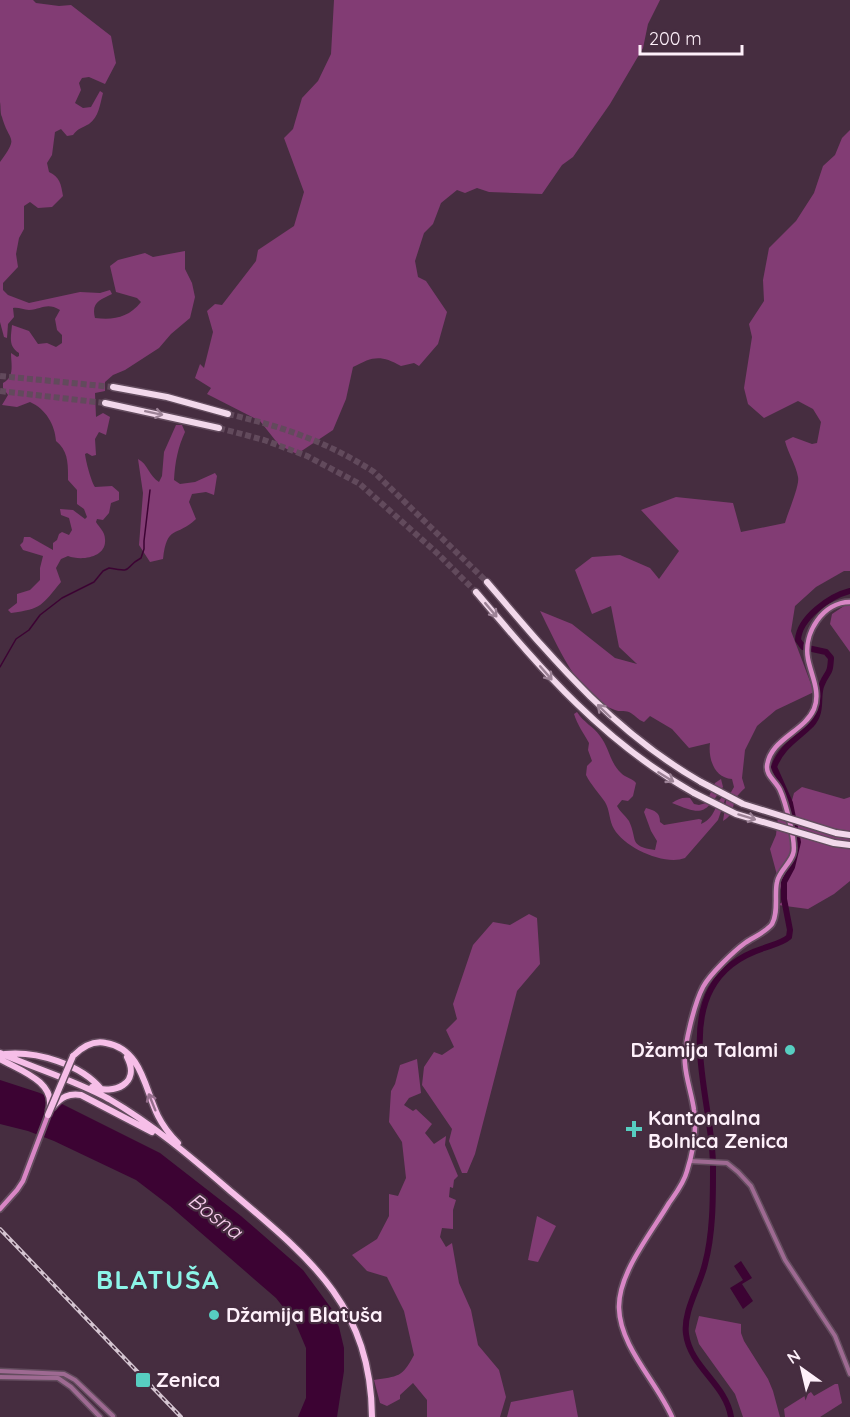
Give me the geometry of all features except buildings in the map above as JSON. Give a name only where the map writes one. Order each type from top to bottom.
[{"type":"highway","points":[[113,387],[166,397],[228,414]]},
{"type":"highway","points":[[105,403],[219,428]]},
{"type":"highway","points":[[487,582],[575,683],[648,749],[701,782],[743,804],[836,833],[850,835]]},
{"type":"highway","points":[[476,592],[560,689],[591,719],[666,777],[736,814],[834,843],[850,845]]},
{"type":"highway","points":[[48,1114],[73,1056],[82,1048],[93,1043],[117,1046],[128,1054],[140,1070],[162,1124],[199,1164]]},
{"type":"highway","points":[[42,1070],[57,1073],[102,1090],[119,1089],[126,1083],[131,1067],[127,1055],[117,1046]]},
{"type":"highway","points":[[1,1056],[24,1054],[64,1062],[87,1076],[102,1090]]},
{"type":"highway","points":[[1,1056],[47,1089],[50,1105],[48,1114]]},
{"type":"highway","points":[[1,1056],[42,1070],[96,1093],[152,1127],[199,1164],[303,1254],[335,1293],[356,1331],[364,1354],[370,1384],[372,1417]]},
{"type":"highway","points":[[48,1114],[57,1101],[67,1095],[78,1095],[153,1132],[190,1160],[199,1164]]},
{"type":"main road","points":[[672,1417],[625,1334],[619,1307],[622,1289],[633,1260],[685,1177],[690,1161],[695,1118],[684,1052],[703,986],[734,952],[772,924],[777,882],[795,848],[780,790],[769,775],[767,768],[771,754],[789,735],[802,726],[815,708],[817,697],[807,655],[809,640],[817,620],[822,613],[837,604],[850,602]]},
{"type":"main road","points":[[0,1209],[17,1190],[48,1114]]},
{"type":"street","points":[[690,1161],[723,1162],[738,1172],[756,1193],[785,1260],[835,1336],[850,1374]]},
{"type":"street","points":[[685,1177],[698,1163]]},
{"type":"street","points":[[0,1371],[57,1373],[68,1376],[113,1417]]},
{"type":"street","points":[[0,1377],[58,1378],[71,1387],[100,1417]]},
{"type":"shaded area","points":[[0,0],[33,0],[36,3],[71,5],[111,36],[116,63],[105,84],[89,77],[82,78],[79,83],[81,90],[75,103],[83,108],[91,107],[100,91],[103,93],[99,110],[89,124],[78,129],[73,135],[67,136],[61,129],[55,132],[52,155],[47,163],[49,172],[59,181],[63,196],[52,207],[38,208],[30,202],[24,206],[24,229],[19,238],[16,254],[18,267],[3,283],[3,290],[8,295],[29,303],[80,292],[100,293],[110,290],[112,294],[95,305],[94,313],[95,318],[114,318],[126,315],[141,302],[137,298],[116,292],[110,266],[118,260],[145,253],[153,257],[185,251],[185,269],[192,283],[195,297],[190,318],[159,348],[113,375],[105,382],[105,391],[95,393],[96,417],[103,413],[110,417],[106,435],[99,432],[95,439],[96,455],[85,454],[95,487],[112,486],[119,492],[119,500],[111,503],[109,513],[103,520],[97,519],[96,522],[105,536],[105,545],[98,554],[86,558],[68,556],[61,559],[56,568],[61,582],[50,596],[40,605],[29,610],[11,613],[8,610],[17,603],[17,594],[30,590],[40,580],[43,556],[23,550],[20,545],[24,537],[30,537],[53,550],[53,543],[59,534],[62,532],[69,535],[72,530],[69,518],[61,515],[60,509],[73,510],[85,519],[87,517],[84,509],[77,504],[77,490],[68,480],[66,454],[56,441],[52,423],[45,413],[30,402],[17,407],[2,405],[8,395],[3,388],[3,383],[11,374],[11,353],[19,356],[12,344],[12,325],[29,331],[38,344],[47,343],[56,347],[62,343],[62,335],[57,330],[55,319],[60,310],[52,306],[29,310],[13,308],[14,317],[8,324],[7,338],[4,337],[0,322],[0,162],[10,147],[11,139],[1,112],[0,102]]},
{"type":"shaded area","points":[[334,0],[660,0],[648,24],[643,48],[610,104],[573,157],[562,165],[542,194],[489,192],[477,188],[465,193],[457,190],[441,203],[433,224],[424,233],[415,261],[418,277],[426,281],[447,312],[438,344],[419,366],[414,363],[401,366],[382,358],[376,358],[353,367],[346,399],[333,430],[297,454],[279,445],[260,421],[207,394],[211,388],[195,378],[200,364],[204,368],[213,332],[207,311],[215,304],[222,305],[256,261],[258,250],[294,226],[304,192],[284,138],[293,129],[302,98],[318,81],[331,54]]},
{"type":"shaded area","points":[[850,130],[850,571],[844,571],[816,587],[795,606],[791,631],[814,692],[776,710],[757,726],[745,750],[742,778],[745,788],[736,798],[730,814],[723,821],[726,801],[734,787],[732,779],[721,775],[711,761],[710,743],[689,748],[672,729],[650,716],[644,722],[629,712],[617,711],[602,704],[579,682],[561,653],[540,611],[572,624],[615,658],[637,664],[619,647],[611,606],[592,614],[575,570],[592,557],[620,555],[650,568],[659,579],[679,551],[641,510],[676,497],[733,503],[741,532],[785,523],[796,492],[798,477],[785,441],[793,437],[812,444],[817,443],[821,422],[813,409],[798,401],[764,418],[748,404],[744,388],[752,337],[749,324],[764,301],[763,280],[769,248],[796,221],[814,193],[823,166],[835,155],[842,138]]},
{"type":"shaded area","points":[[176,425],[182,425],[185,432],[177,455],[174,480],[180,484],[195,482],[215,473],[217,476],[214,495],[206,492],[192,494],[189,502],[196,519],[170,536],[163,559],[150,562],[139,545],[143,493],[138,459],[159,482],[162,476],[164,452]]},
{"type":"shaded area","points":[[850,602],[850,652],[830,624],[832,614]]},
{"type":"shaded area","points":[[577,712],[600,736],[617,769],[636,783],[633,796],[628,801],[622,800],[617,806],[629,821],[637,844],[655,850],[657,841],[644,812],[646,808],[656,812],[660,822],[664,825],[699,819],[702,820],[701,824],[711,817],[720,800],[727,794],[718,820],[685,858],[667,860],[646,854],[619,836],[611,823],[605,802],[586,775],[587,766],[592,761],[588,750],[589,743],[574,714]]},
{"type":"shaded area","points":[[721,779],[723,787],[712,803],[702,810],[691,810],[672,803],[690,798],[694,804],[706,803],[715,783]]},
{"type":"shaded area","points":[[802,787],[844,799],[850,797],[850,881],[834,894],[808,909],[778,905],[784,901],[770,849],[776,835],[778,816],[791,804],[794,793]]},
{"type":"shaded area","points":[[529,914],[537,918],[540,964],[517,991],[475,1154],[467,1173],[462,1173],[449,1141],[452,1129],[422,1085],[424,1067],[434,1052],[442,1055],[454,1047],[446,1030],[457,1019],[453,1004],[473,945],[493,922],[510,925]]},
{"type":"shaded area","points":[[417,1059],[421,1093],[409,1098],[404,1105],[413,1111],[416,1109],[432,1124],[425,1133],[434,1144],[446,1136],[445,1145],[458,1176],[454,1180],[453,1188],[450,1187],[449,1197],[456,1200],[453,1210],[453,1229],[442,1228],[440,1237],[446,1247],[452,1243],[459,1283],[471,1310],[478,1345],[499,1370],[506,1397],[500,1417],[427,1417],[427,1400],[413,1383],[400,1395],[400,1399],[387,1406],[380,1403],[374,1380],[398,1375],[406,1368],[414,1355],[404,1311],[387,1277],[367,1271],[352,1255],[377,1239],[389,1216],[389,1194],[398,1196],[406,1178],[402,1142],[389,1122],[391,1091],[400,1065]]},
{"type":"shaded area","points":[[537,1216],[556,1226],[538,1262],[528,1260]]},
{"type":"shaded area","points":[[699,1316],[741,1324],[744,1341],[768,1379],[780,1417],[743,1417],[735,1394],[699,1344],[695,1331]]},
{"type":"shaded area","points":[[838,1384],[842,1403],[820,1417],[785,1417],[784,1409],[811,1392],[814,1396]]},
{"type":"shaded area","points":[[573,1390],[578,1417],[507,1417],[511,1402]]},
{"type":"water","name":"Bosna","points":[[0,1080],[40,1093],[160,1153],[241,1216],[303,1270],[331,1308],[344,1348],[344,1371],[337,1417],[298,1417],[306,1398],[306,1348],[295,1322],[276,1298],[170,1206],[136,1180],[54,1141],[0,1124]]},
{"type":"water","points":[[741,1261],[752,1278],[742,1284],[753,1301],[743,1309],[730,1288],[743,1280],[734,1266]]},
{"type":"waterway","points":[[0,667],[16,639],[29,630],[40,615],[62,598],[94,582],[103,571],[109,568],[126,570],[141,558],[150,490]]},
{"type":"waterway","points":[[731,1417],[728,1405],[716,1385],[694,1356],[686,1334],[687,1316],[708,1253],[713,1205],[712,1147],[700,1053],[703,1009],[711,989],[727,969],[740,959],[789,937],[784,882],[792,867],[798,842],[790,803],[774,767],[785,749],[815,720],[819,709],[820,689],[830,668],[831,658],[826,652],[803,647],[798,640],[800,632],[817,609],[850,591]]},
{"type":"tunnel","points":[[0,376],[113,387]]},
{"type":"tunnel","points":[[0,391],[105,403]]},
{"type":"tunnel","points":[[228,414],[304,436],[374,472],[487,582]]},
{"type":"tunnel","points":[[219,428],[264,440],[307,456],[360,484],[437,553],[476,592]]},
{"type":"railway","points":[[0,1229],[181,1417]]},
{"type":"place","name":"Džamija Talami","points":[[790,1050]]},
{"type":"place","name":"Kantonalna Bolnica Zenica","points":[[634,1129]]},
{"type":"place","name":"Džamija Blatuša","points":[[214,1315]]},
{"type":"place","name":"Zenica","points":[[143,1380]]},
{"type":"district","name":"BLATUŠA","points":[[158,1280]]}]
